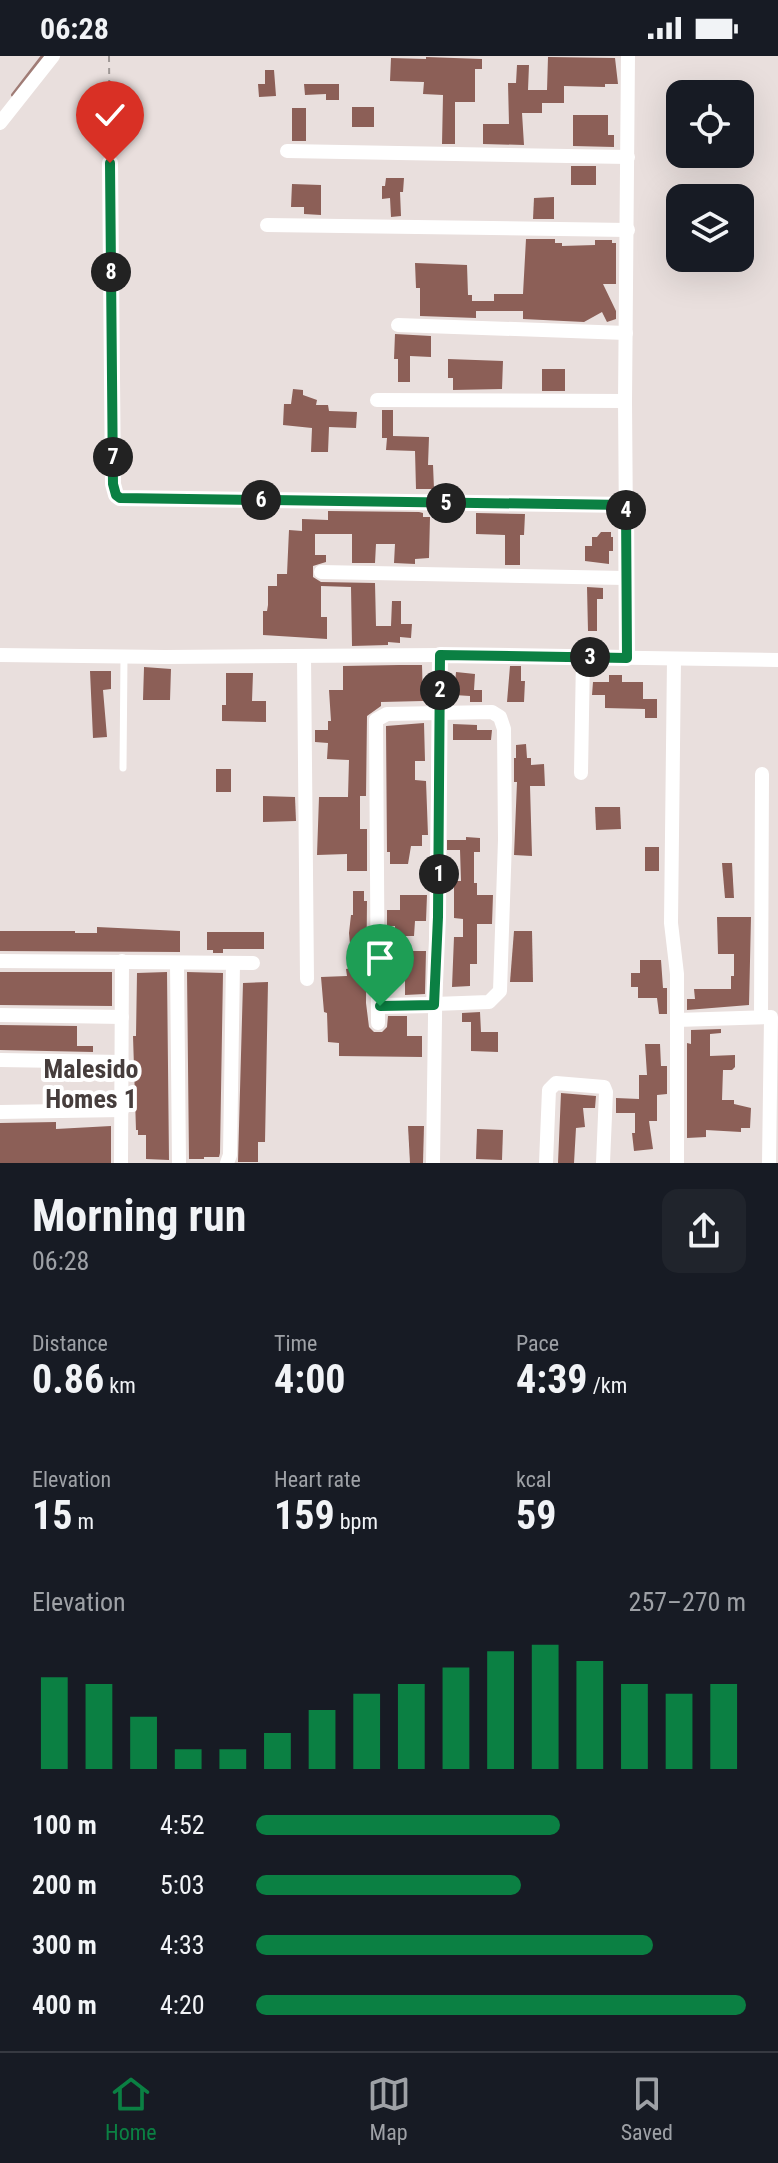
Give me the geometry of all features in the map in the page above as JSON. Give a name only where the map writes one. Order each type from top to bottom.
[{"type":"street","points":[[0,123],[53,56]]},
{"type":"street","points":[[627,658],[625,401],[628,56]]},
{"type":"street","points":[[287,151],[628,157]]},
{"type":"street","points":[[267,225],[628,230]]},
{"type":"street","points":[[398,325],[626,333]]},
{"type":"street","points":[[377,400],[625,401]]},
{"type":"street","points":[[257,500],[626,505]]},
{"type":"street","points":[[321,572],[625,578]]},
{"type":"street","points":[[0,655],[440,655],[778,660]]},
{"type":"street","points":[[433,1163],[440,655]]},
{"type":"street","points":[[304,656],[307,979]]},
{"type":"street","points":[[581,773],[583,657]]},
{"type":"street","points":[[674,659],[671,923],[677,974],[677,1163]]},
{"type":"street","points":[[378,1023],[376,720],[387,714],[492,712],[500,717],[504,729],[505,840],[500,991],[489,1002],[380,1006]]},
{"type":"street","points":[[762,774],[770,1017],[769,1163]]},
{"type":"street","points":[[0,961],[253,963]]},
{"type":"street","points":[[121,1163],[122,961]]},
{"type":"street","points":[[177,963],[179,1163]]},
{"type":"street","points":[[227,1163],[230,1155],[233,963]]},
{"type":"street","points":[[0,1015],[122,1017]]},
{"type":"street","points":[[677,1020],[770,1017]]},
{"type":"street","points":[[0,1060],[122,1062]]},
{"type":"street","points":[[546,1163],[549,1090],[556,1083],[604,1087],[603,1163]]},
{"type":"street","points":[[0,1112],[122,1110]]},
{"type":"lane","points":[[123,768],[124,657]]},
{"type":"path","points":[[109,56],[113,489],[120,498],[127,500],[257,500]]},
{"type":"building","points":[[548,57],[615,58],[618,84],[605,84],[605,87],[564,86],[564,103],[542,103],[542,113],[522,113],[524,145],[483,144],[483,124],[509,124],[508,83],[516,83],[517,65],[529,65],[528,90],[547,90]]},
{"type":"building","points":[[391,58],[482,59],[482,69],[475,69],[475,102],[455,102],[455,144],[442,144],[443,95],[423,94],[424,82],[390,81]]},
{"type":"building","points":[[265,70],[274,70],[276,96],[259,97],[258,84],[265,84]]},
{"type":"building","points":[[304,84],[339,84],[339,100],[326,100],[326,94],[305,95]]},
{"type":"building","points":[[352,107],[374,107],[374,127],[352,127]]},
{"type":"building","points":[[292,108],[306,108],[306,141],[292,141]]},
{"type":"building","points":[[573,115],[608,115],[608,135],[614,135],[614,147],[573,146]]},
{"type":"building","points":[[571,166],[596,166],[596,185],[571,185]]},
{"type":"building","points":[[386,178],[404,178],[403,192],[400,192],[401,216],[391,217],[390,198],[382,199],[382,186],[385,186]]},
{"type":"building","points":[[292,184],[321,185],[321,215],[304,214],[304,207],[291,207]]},
{"type":"building","points":[[554,197],[554,219],[533,219],[534,198]]},
{"type":"building","points":[[526,239],[555,239],[555,243],[562,243],[562,246],[595,245],[595,240],[612,240],[616,243],[616,284],[603,284],[616,311],[616,319],[607,322],[602,312],[584,322],[523,319],[523,311],[476,311],[476,318],[420,316],[420,288],[416,288],[415,263],[467,265],[468,295],[472,295],[472,301],[494,301],[494,294],[523,294]]},
{"type":"building","points":[[395,334],[431,336],[431,357],[410,356],[410,382],[398,382],[398,359],[394,359]]},
{"type":"building","points":[[448,359],[503,361],[502,389],[453,390],[453,378],[448,378]]},
{"type":"building","points":[[542,369],[565,369],[565,391],[542,391]]},
{"type":"building","points":[[293,389],[303,390],[303,395],[317,400],[316,405],[328,405],[329,411],[357,412],[356,428],[329,427],[328,452],[311,452],[312,428],[283,425],[284,404],[291,404]]},
{"type":"building","points":[[382,410],[393,410],[393,436],[429,437],[428,465],[433,465],[434,489],[416,489],[415,451],[386,450],[387,438],[382,438]]},
{"type":"building","points":[[328,511],[419,512],[423,513],[423,517],[430,517],[429,558],[415,559],[415,564],[394,563],[395,544],[376,544],[375,563],[352,563],[352,534],[315,534],[315,555],[326,555],[326,562],[313,566],[313,577],[321,582],[375,583],[376,626],[391,626],[392,601],[401,601],[401,624],[412,624],[411,638],[400,637],[400,643],[388,642],[388,645],[352,646],[351,587],[321,586],[321,617],[327,617],[327,639],[263,635],[263,611],[267,611],[268,586],[277,586],[277,574],[287,574],[289,530],[302,531],[302,519],[328,520]]},
{"type":"building","points":[[476,513],[525,514],[524,535],[520,535],[520,565],[505,565],[505,535],[476,534]]},
{"type":"building","points":[[601,532],[611,532],[613,537],[609,564],[585,561],[585,546],[592,546],[592,537],[597,537]]},
{"type":"building","points":[[587,587],[603,588],[603,599],[597,599],[597,631],[588,631]]},
{"type":"building","points":[[422,665],[423,701],[381,702],[381,706],[367,716],[366,796],[360,796],[360,829],[367,829],[367,871],[347,871],[347,854],[317,855],[319,797],[348,797],[349,760],[327,759],[328,743],[315,742],[315,730],[328,730],[328,721],[331,721],[329,690],[343,690],[343,666]]},
{"type":"building","points":[[510,666],[521,666],[521,681],[525,681],[524,702],[507,702]]},
{"type":"building","points":[[144,667],[171,669],[170,700],[143,700]]},
{"type":"building","points":[[90,671],[111,671],[111,689],[103,690],[107,737],[93,738]]},
{"type":"building","points":[[456,672],[475,674],[474,690],[482,690],[482,702],[470,702],[470,696],[454,695]]},
{"type":"building","points":[[226,673],[253,673],[252,701],[266,701],[266,722],[222,721],[222,705],[226,705]]},
{"type":"building","points":[[609,675],[622,675],[622,682],[643,682],[643,699],[657,699],[657,718],[645,718],[645,709],[605,708],[605,695],[592,695],[593,682],[609,682]]},
{"type":"building","points":[[424,723],[425,761],[415,761],[415,780],[426,781],[428,835],[422,835],[422,846],[411,846],[408,864],[390,864],[390,852],[387,852],[386,726]]},
{"type":"building","points":[[453,724],[477,725],[477,730],[492,730],[491,740],[453,740]]},
{"type":"building","points":[[526,744],[531,765],[544,764],[545,786],[530,786],[532,856],[514,855],[517,782],[514,782],[514,758],[516,745]]},
{"type":"building","points":[[216,769],[231,769],[231,792],[216,792]]},
{"type":"building","points":[[263,796],[295,797],[296,821],[263,822]]},
{"type":"building","points":[[595,807],[620,807],[621,829],[596,830]]},
{"type":"building","points":[[466,837],[480,838],[480,852],[474,852],[474,883],[477,883],[477,895],[493,895],[492,924],[477,924],[477,964],[470,964],[470,986],[452,987],[454,937],[463,937],[463,919],[454,918],[454,881],[461,881],[460,850],[447,850],[447,840],[466,840]]},
{"type":"building","points":[[645,847],[659,847],[659,871],[645,871]]},
{"type":"building","points":[[722,863],[732,863],[734,898],[725,898]]},
{"type":"building","points":[[353,891],[364,891],[364,901],[367,901],[366,1003],[369,1027],[374,1032],[382,1032],[387,1027],[388,1016],[407,1016],[407,1036],[422,1036],[422,1057],[339,1056],[339,1043],[328,1042],[321,977],[347,976],[346,969],[352,968],[349,933]]},
{"type":"building","points":[[400,895],[427,895],[426,921],[415,921],[414,936],[395,936],[395,926],[387,926],[387,910],[400,910]]},
{"type":"building","points":[[717,917],[751,917],[749,1005],[687,1010],[687,999],[695,999],[694,989],[731,989],[734,954],[718,954]]},
{"type":"building","points":[[97,927],[180,931],[180,952],[0,951],[0,931],[97,933]]},
{"type":"building","points":[[514,931],[532,931],[533,982],[510,982]]},
{"type":"building","points":[[207,932],[264,932],[264,949],[223,949],[223,953],[213,953],[213,950],[207,950]]},
{"type":"building","points":[[413,951],[426,951],[425,994],[405,995],[405,971],[408,971],[408,966],[413,966]]},
{"type":"building","points":[[640,960],[661,960],[663,988],[667,988],[667,1014],[659,1014],[657,998],[638,998],[638,987],[631,987],[631,973],[640,973]]},
{"type":"building","points":[[0,972],[112,972],[112,1006],[0,1005]]},
{"type":"building","points":[[167,972],[169,1160],[146,1159],[146,1135],[138,1135],[136,1130],[133,1036],[136,1036],[137,973]]},
{"type":"building","points":[[187,972],[223,973],[220,1153],[219,1157],[204,1159],[189,1159]]},
{"type":"building","points":[[268,982],[265,1142],[258,1142],[258,1162],[238,1162],[243,983]]},
{"type":"building","points":[[480,1012],[481,1032],[498,1032],[498,1052],[471,1051],[471,1022],[462,1022],[462,1013]]},
{"type":"building","points":[[0,1025],[77,1026],[77,1046],[93,1046],[93,1052],[0,1050]]},
{"type":"building","points":[[721,1029],[721,1033],[710,1034],[710,1056],[735,1055],[735,1067],[723,1070],[722,1100],[734,1100],[734,1104],[751,1108],[750,1128],[741,1128],[741,1132],[706,1130],[706,1137],[687,1138],[687,1043],[691,1044],[691,1030]]},
{"type":"building","points":[[645,1044],[660,1044],[661,1066],[667,1066],[667,1094],[657,1095],[657,1121],[649,1121],[653,1149],[634,1151],[632,1133],[635,1133],[635,1113],[616,1113],[616,1098],[639,1099],[639,1075],[647,1075]]},
{"type":"building","points":[[561,1093],[596,1096],[595,1108],[583,1108],[585,1127],[576,1128],[574,1163],[558,1163]]},
{"type":"building","points":[[56,1122],[56,1129],[111,1126],[111,1163],[0,1163],[0,1123]]},
{"type":"building","points":[[408,1126],[424,1126],[423,1163],[410,1163]]},
{"type":"building","points":[[477,1129],[503,1130],[502,1160],[476,1159]]},
{"type":"waterway","points":[[13,95],[43,56]]},
{"type":"district","name":"Malesido Homes 1","points":[[91,1084]]},
{"type":"route","points":[[110,163],[113,489],[120,498],[626,505],[627,658],[440,655],[438,917],[434,1005],[380,1006]]}]
